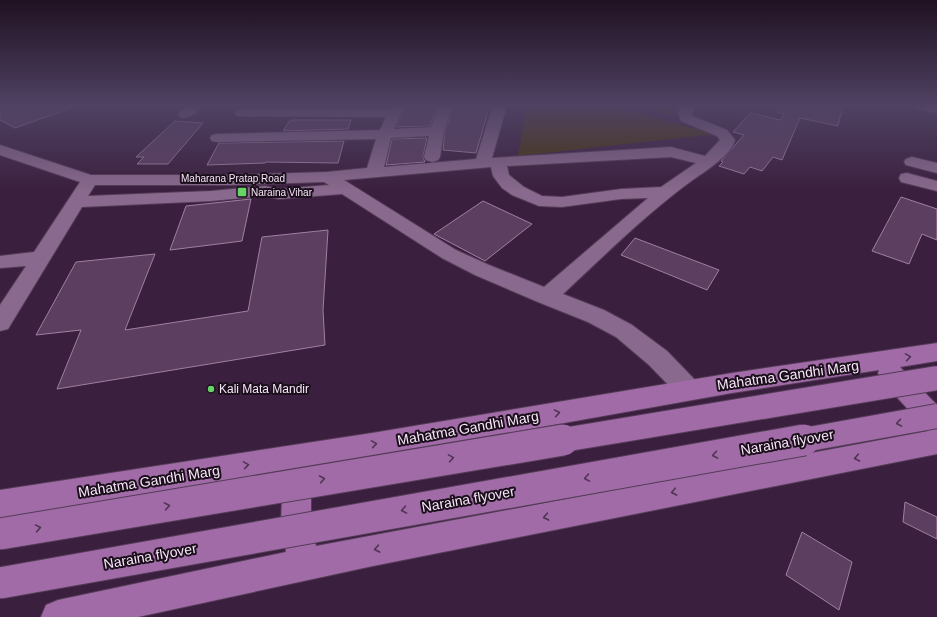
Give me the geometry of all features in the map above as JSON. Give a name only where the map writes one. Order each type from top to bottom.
[{"type":"main road","name":"Mahatma Gandhi Marg","points":[[0,505],[690,390],[937,352]]},
{"type":"main road","points":[[879,362],[937,423]]},
{"type":"main road","points":[[0,534],[937,378]]},
{"type":"main road","name":"Naraina flyover","points":[[0,583],[937,416]]},
{"type":"main road","points":[[58,617],[304,564],[937,442]]},
{"type":"main road","points":[[300,456],[296,522],[304,564]]},
{"type":"street","points":[[221,134],[217,138],[389,134]]},
{"type":"street","points":[[374,173],[385,134]]},
{"type":"street","points":[[432,157],[436,134]]},
{"type":"street","points":[[495,134],[490,162],[508,184],[518,192],[539,201],[562,202],[621,194],[665,192]]},
{"type":"street","points":[[546,297],[665,192],[708,162],[727,144],[728,140],[723,134]]},
{"type":"street","name":"Maharana Pratap Road","points":[[0,150],[90,180],[228,180],[326,177],[490,162],[671,152],[687,154],[708,162]]},
{"type":"street","points":[[912,162],[937,168]]},
{"type":"street","points":[[326,177],[449,254],[482,270],[546,297],[596,316],[624,331],[658,358],[690,390]]},
{"type":"street","points":[[907,178],[937,186]]},
{"type":"street","points":[[0,323],[90,180]]},
{"type":"street","points":[[76,202],[211,196],[264,191],[279,194],[301,193],[345,188]]},
{"type":"street","points":[[0,262],[41,258]]},
{"type":"shaded area","points":[[522,134],[715,134],[518,156]]},
{"type":"building","points":[[161,134],[194,134],[168,164],[137,164],[144,157],[136,157]]},
{"type":"building","points":[[445,134],[482,134],[476,153],[443,150]]},
{"type":"building","points":[[740,134],[793,134],[782,160],[773,157],[762,171],[750,167],[744,174],[719,166],[723,162],[721,161],[744,135]]},
{"type":"building","points":[[427,138],[423,157],[425,162],[386,165],[392,139]]},
{"type":"building","points":[[344,141],[338,163],[266,162],[207,165],[219,143]]},
{"type":"building","points":[[901,197],[937,209],[937,240],[922,234],[909,264],[872,251]]},
{"type":"building","points":[[251,199],[242,241],[170,250],[186,206]]},
{"type":"building","points":[[483,201],[532,224],[485,261],[434,234]]},
{"type":"building","points":[[328,230],[323,310],[325,345],[57,389],[81,330],[36,335],[76,262],[155,254],[125,330],[248,311],[262,237]]},
{"type":"building","points":[[635,238],[719,270],[707,290],[621,255]]},
{"type":"building","points":[[905,502],[937,517],[937,539],[903,522]]},
{"type":"building","points":[[802,532],[852,562],[839,610],[786,575]]},
{"type":"place","name":"Naraina Vihar","points":[[242,192]]},
{"type":"place","name":"Kali Mata Mandir","points":[[211,389]]}]
